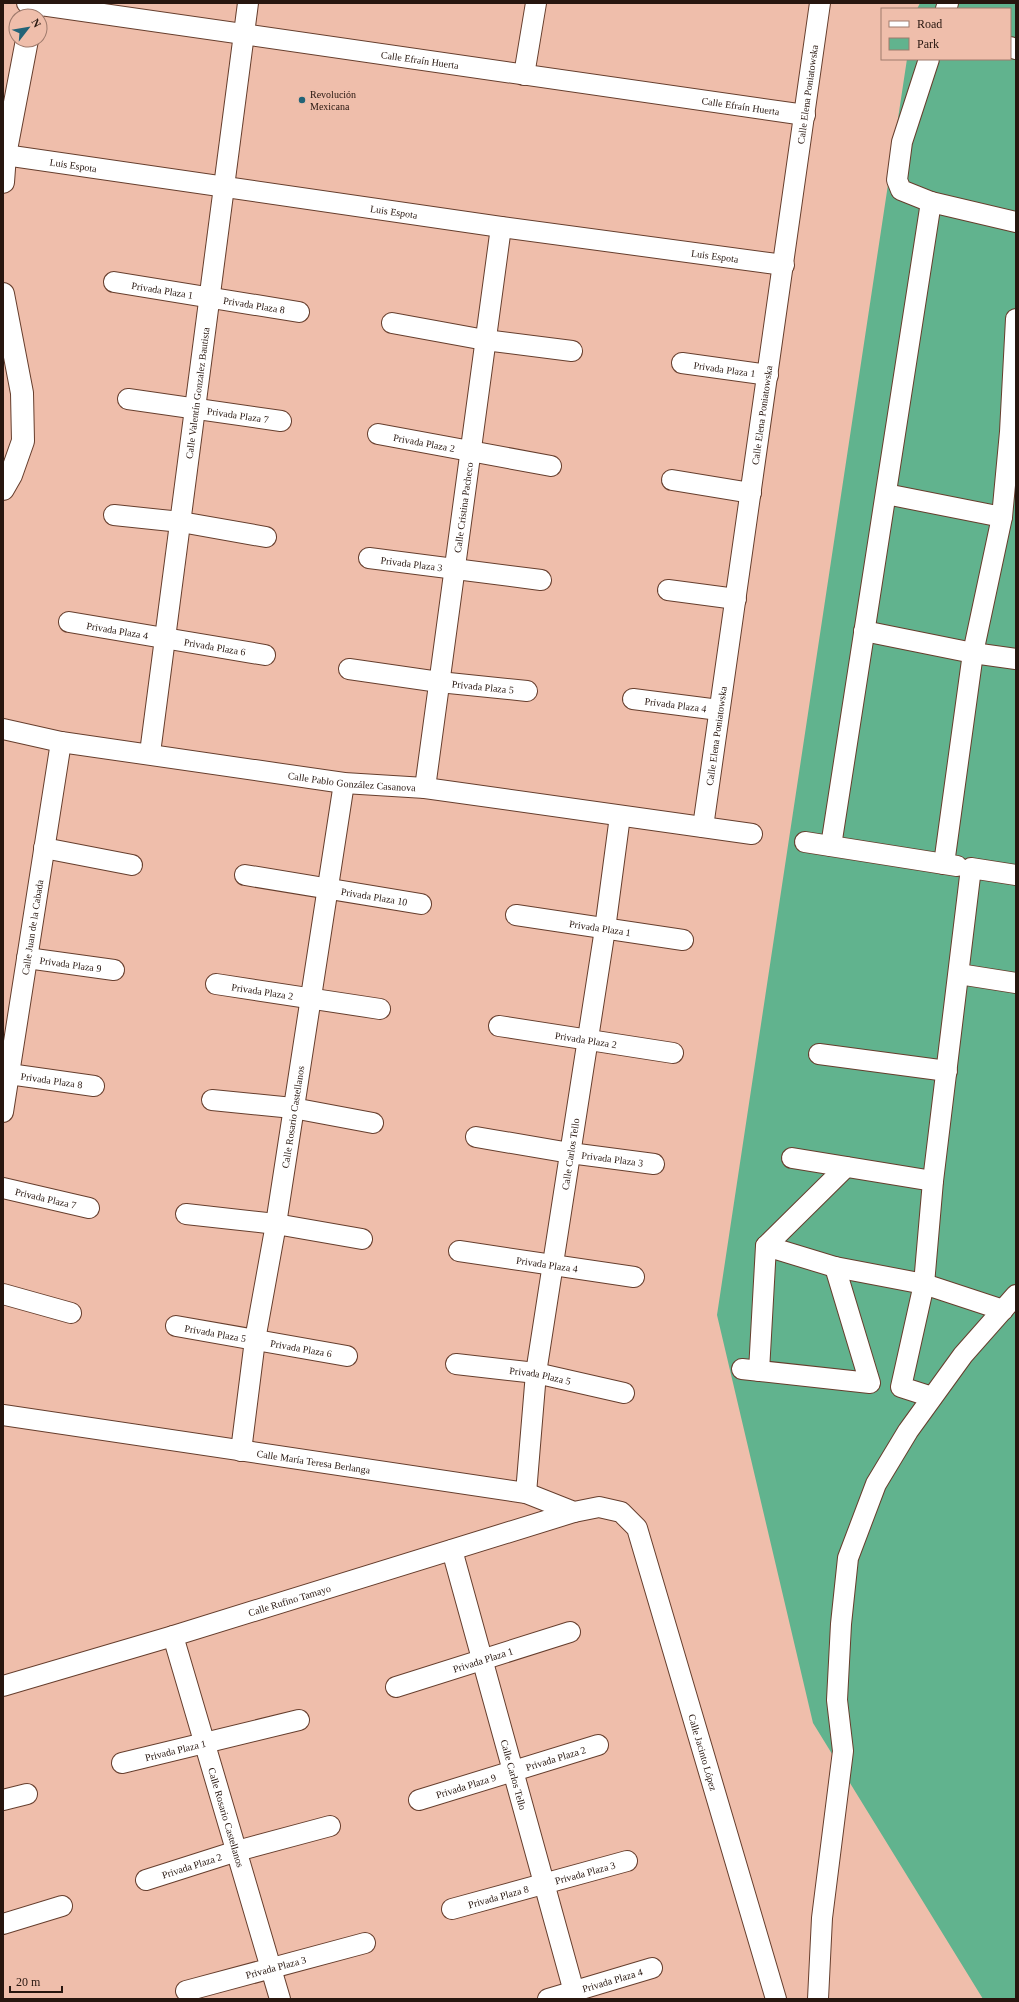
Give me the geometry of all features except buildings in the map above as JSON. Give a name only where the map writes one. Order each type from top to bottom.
[{"type":"main road","points":[[3,182],[5,155],[26,48]]},
{"type":"main road","points":[[3,294],[22,393],[23,441],[11,475],[3,489]]},
{"type":"street","name":"Calle Valentín Gonzalez Bautista","points":[[150,753],[248,3]]},
{"type":"street","points":[[524,75],[536,3]]},
{"type":"street","name":"Calle Elena Poniatowska","points":[[702,827],[784,265],[820,3]]},
{"type":"street","name":"Calle Efraín Huerta","points":[[32,6],[243,34],[805,115]]},
{"type":"street","points":[[929,60],[902,142],[897,180],[901,190],[931,202],[1016,222]]},
{"type":"street","name":"Luis Espota","points":[[5,155],[224,188],[784,265]]},
{"type":"street","points":[[831,846],[931,202]]},
{"type":"street","name":"Calle Cristina Pacheco","points":[[425,788],[501,227]]},
{"type":"street","name":"Privada Plaza 1","points":[[114,282],[210,296]]},
{"type":"street","name":"Privada Plaza 8","points":[[210,296],[299,312]]},
{"type":"street","points":[[944,864],[973,653],[1002,517],[1010,432],[1016,318]]},
{"type":"street","points":[[392,323],[486,340],[572,351]]},
{"type":"street","name":"Privada Plaza 1","points":[[682,364],[768,375]]},
{"type":"street","points":[[128,399],[196,408]]},
{"type":"street","name":"Privada Plaza 7","points":[[196,408],[281,421]]},
{"type":"street","name":"Privada Plaza 2","points":[[378,434],[471,450]]},
{"type":"street","points":[[471,450],[551,466]]},
{"type":"street","points":[[672,480],[751,493]]},
{"type":"street","points":[[886,494],[1002,517]]},
{"type":"street","points":[[114,515],[180,522],[266,537]]},
{"type":"street","name":"Privada Plaza 3","points":[[369,558],[455,567]]},
{"type":"street","points":[[455,567],[541,580]]},
{"type":"street","points":[[668,590],[736,599]]},
{"type":"street","name":"Privada Plaza 4","points":[[69,622],[166,638]]},
{"type":"street","points":[[864,631],[973,653],[1016,658]]},
{"type":"street","name":"Privada Plaza 6","points":[[166,638],[265,655]]},
{"type":"street","points":[[349,669],[439,682]]},
{"type":"street","name":"Privada Plaza 5","points":[[439,682],[527,691]]},
{"type":"street","name":"Privada Plaza 4","points":[[633,698],[719,710]]},
{"type":"street","name":"Calle Pablo González Casanova","points":[[3,729],[61,742],[150,753],[344,783],[425,788],[752,834]]},
{"type":"street","name":"Calle Juan de la Cabada","points":[[3,1112],[61,742]]},
{"type":"street","name":"Calle Rosario Castellanos","points":[[241,1450],[255,1340],[276,1224],[344,783]]},
{"type":"street","name":"Calle Carlos Tello","points":[[526,1493],[536,1373],[586,1040],[605,929],[620,816]]},
{"type":"street","points":[[805,842],[1016,875]]},
{"type":"street","points":[[44,848],[132,865]]},
{"type":"street","points":[[901,1387],[924,1284],[933,1181],[971,868]]},
{"type":"street","points":[[245,875],[327,889]]},
{"type":"street","name":"Privada Plaza 10","points":[[327,889],[421,904]]},
{"type":"street","name":"Privada Plaza 1","points":[[516,914],[683,940]]},
{"type":"street","name":"Privada Plaza 9","points":[[27,958],[114,970]]},
{"type":"street","points":[[959,974],[1016,983]]},
{"type":"street","name":"Privada Plaza 2","points":[[216,984],[310,997]]},
{"type":"street","points":[[310,997],[380,1008]]},
{"type":"street","name":"Privada Plaza 2","points":[[498,1026],[673,1053]]},
{"type":"street","points":[[819,1054],[947,1070]]},
{"type":"street","name":"Privada Plaza 8","points":[[9,1074],[94,1086]]},
{"type":"street","points":[[212,1100],[293,1108],[372,1123]]},
{"type":"street","name":"Privada Plaza 3","points":[[476,1137],[570,1153],[654,1164]]},
{"type":"street","points":[[792,1158],[933,1181]]},
{"type":"street","points":[[846,1168],[766,1246],[751,1370],[901,1387],[932,1397]]},
{"type":"street","name":"Privada Plaza 7","points":[[3,1188],[89,1208]]},
{"type":"street","points":[[186,1214],[276,1224],[362,1239]]},
{"type":"street","points":[[766,1246],[835,1267],[924,1284],[1003,1310]]},
{"type":"street","name":"Privada Plaza 4","points":[[459,1251],[552,1263],[634,1277]]},
{"type":"street","points":[[835,1267],[870,1383]]},
{"type":"street","points":[[3,1294],[71,1313]]},
{"type":"street","points":[[818,1999],[822,1918],[843,1752],[837,1700],[841,1624],[848,1558],[876,1484],[908,1431],[963,1355],[1016,1295]]},
{"type":"street","name":"Privada Plaza 5","points":[[176,1326],[255,1340]]},
{"type":"street","name":"Privada Plaza 6","points":[[255,1340],[347,1356]]},
{"type":"street","name":"Privada Plaza 5","points":[[456,1364],[536,1373],[624,1393]]},
{"type":"street","name":"Calle María Teresa Berlanga","points":[[3,1415],[526,1493],[574,1512]]},
{"type":"street","name":"Calle Jacinto López","points":[[574,1512],[599,1507],[621,1512],[637,1528],[776,1999]]},
{"type":"street","name":"Calle Rufino Tamayo","points":[[3,1686],[173,1636],[574,1512]]},
{"type":"street","name":"Calle Carlos Tello","points":[[452,1550],[574,1995]]},
{"type":"street","name":"Privada Plaza 1","points":[[396,1687],[570,1632]]},
{"type":"street","name":"Calle Rosario Castellanos","points":[[173,1636],[280,1999]]},
{"type":"street","name":"Privada Plaza 1","points":[[122,1763],[299,1720]]},
{"type":"street","name":"Privada Plaza 2","points":[[513,1772],[598,1745]]},
{"type":"street","name":"Privada Plaza 9","points":[[419,1800],[513,1772]]},
{"type":"street","points":[[3,1800],[27,1794]]},
{"type":"street","name":"Privada Plaza 2","points":[[146,1880],[237,1851],[330,1826]]},
{"type":"street","name":"Privada Plaza 3","points":[[543,1882],[627,1861]]},
{"type":"street","name":"Privada Plaza 8","points":[[452,1909],[543,1882]]},
{"type":"street","points":[[3,1924],[62,1906]]},
{"type":"street","name":"Privada Plaza 3","points":[[186,1991],[365,1943]]},
{"type":"street","name":"Privada Plaza 4","points":[[574,1995],[652,1968]]},
{"type":"street","points":[[548,1999],[574,1995]]},
{"type":"green space","points":[[920,3],[1016,3],[1016,1999],[983,1999],[813,1723],[717,1315],[907,60],[1011,60],[1011,8],[918,8]]},
{"type":"place","name":"Revolución Mexicana","points":[[302,100]]}]
